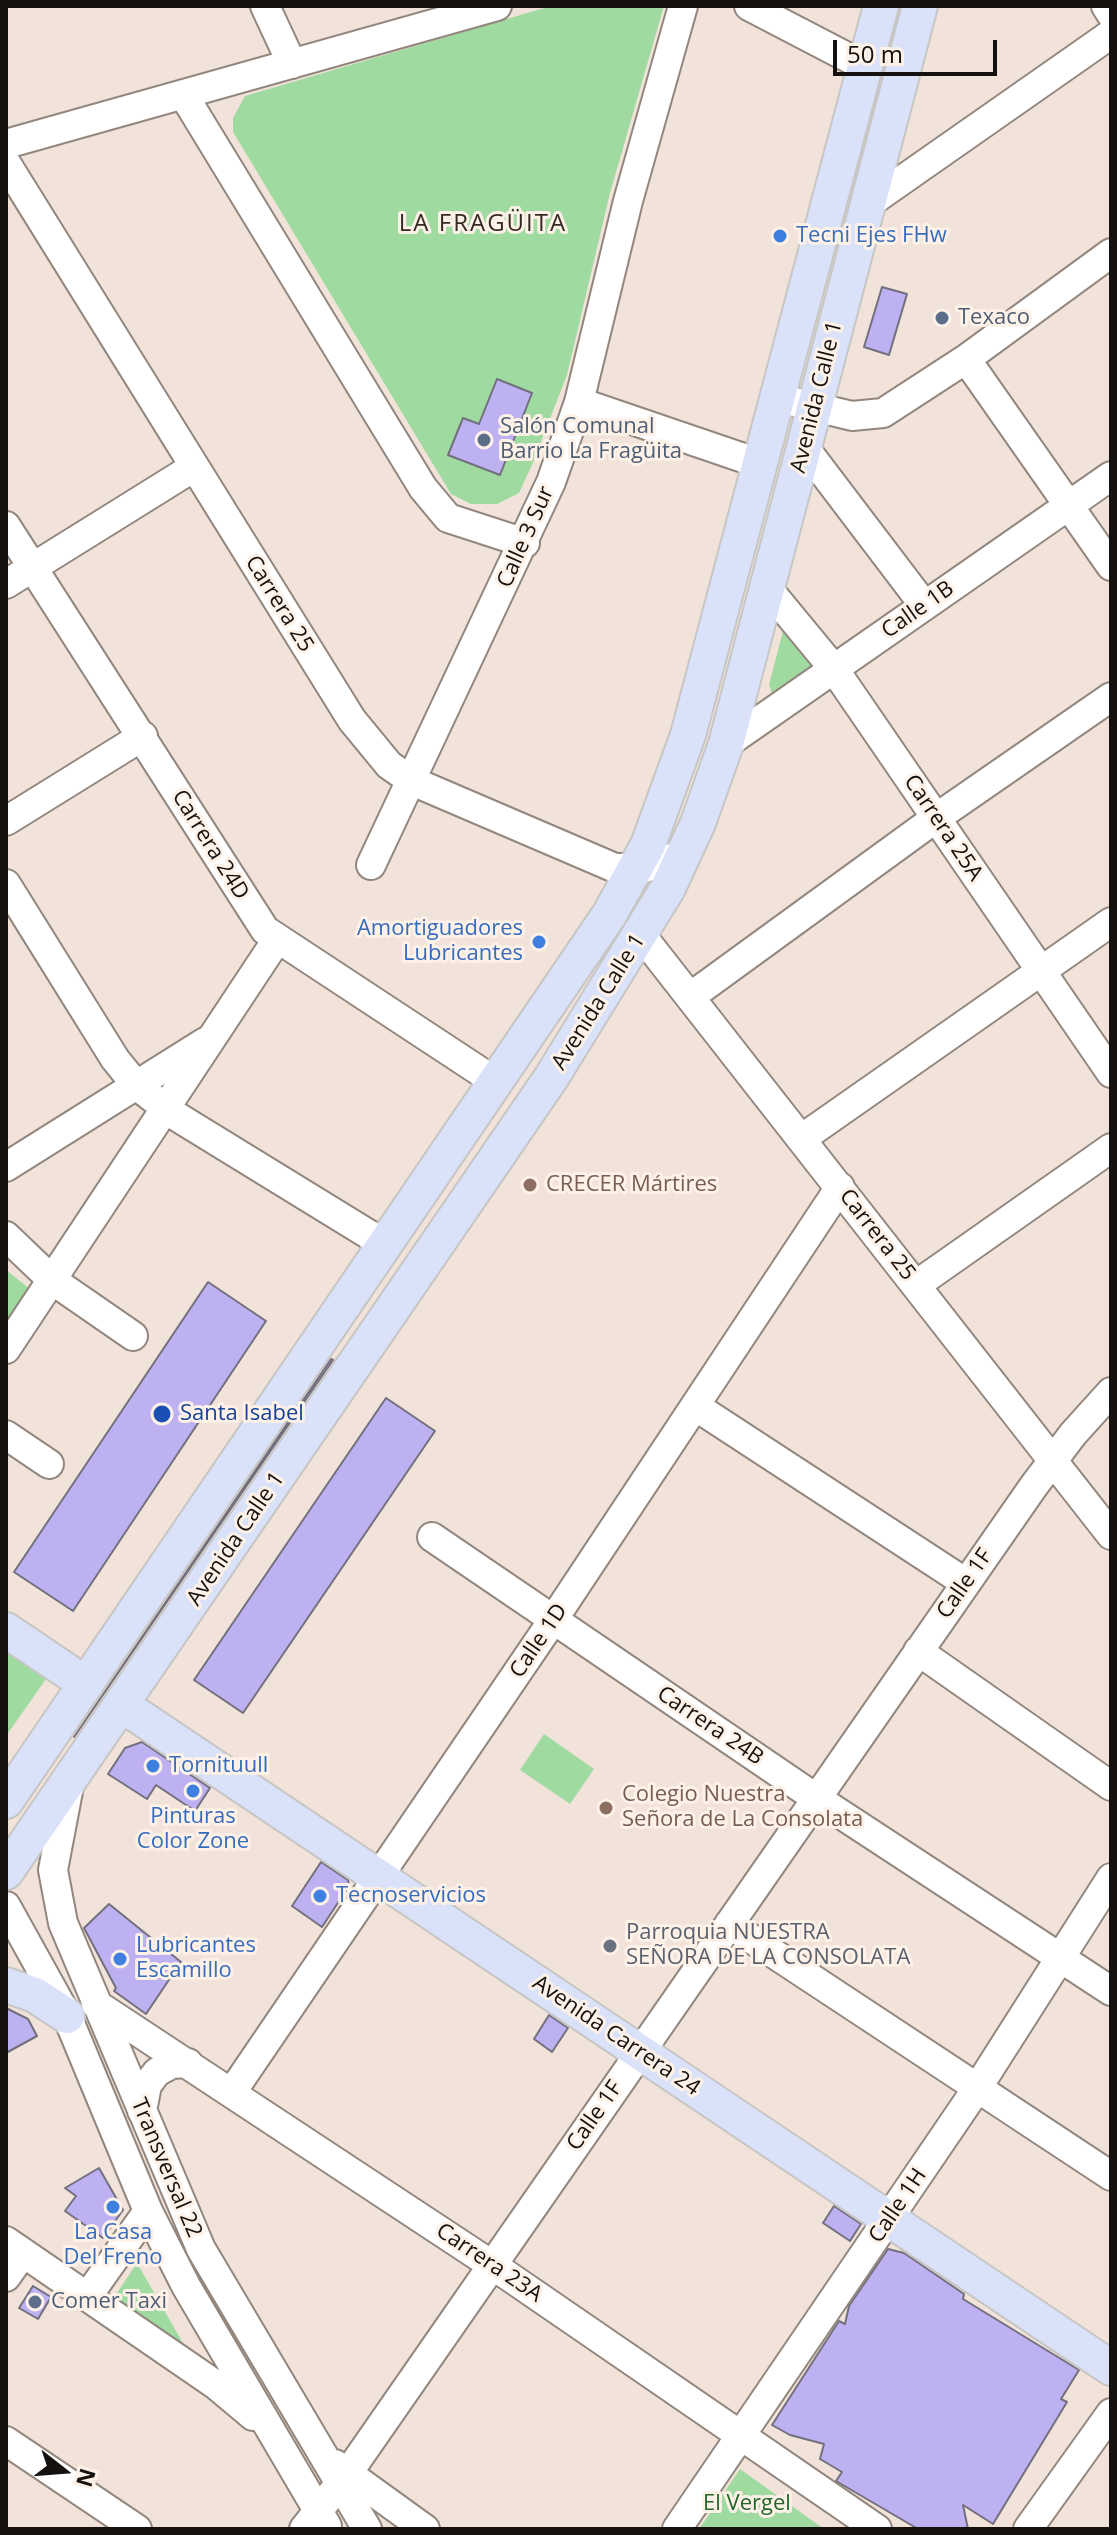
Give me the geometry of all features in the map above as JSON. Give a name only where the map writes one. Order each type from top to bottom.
[{"type":"main road","name":"Avenida Calle 1","points":[[6,1801],[609,915],[635,870],[676,775],[881,6]]},
{"type":"main road","name":"Avenida Calle 1","points":[[6,1872],[551,1078],[642,936],[685,853],[726,744],[920,6]]},
{"type":"main road","points":[[6,1630],[86,1684]]},
{"type":"main road","name":"Avenida Carrera 24","points":[[122,1705],[1111,2368]]},
{"type":"main road","points":[[6,1985],[82,2010]]},
{"type":"street","points":[[265,6],[292,64]]},
{"type":"street","name":"Calle 3 Sur","points":[[371,865],[525,543],[579,402],[628,201],[683,6]]},
{"type":"street","points":[[749,6],[866,67]]},
{"type":"street","points":[[1106,6],[1111,14]]},
{"type":"street","points":[[6,144],[480,8]]},
{"type":"street","points":[[868,204],[1111,34]]},
{"type":"street","points":[[183,94],[423,488],[448,518],[525,543]]},
{"type":"street","name":"Carrera 25","points":[[6,163],[352,720],[389,765],[412,781],[615,868],[635,870]]},
{"type":"street","points":[[778,398],[852,416],[883,413],[966,359],[1111,253]]},
{"type":"street","points":[[966,359],[1111,566]]},
{"type":"street","points":[[579,402],[761,464]]},
{"type":"street","points":[[804,447],[924,605]]},
{"type":"street","points":[[6,584],[194,467]]},
{"type":"street","name":"Calle 1B","points":[[726,744],[1111,476]]},
{"type":"street","name":"Carrera 24D","points":[[6,526],[143,736],[256,918],[276,941],[496,1082]]},
{"type":"street","name":"Carrera 25A","points":[[768,589],[834,669],[1111,1073]]},
{"type":"street","points":[[690,997],[936,818],[1111,697]]},
{"type":"street","points":[[6,821],[143,736]]},
{"type":"street","points":[[635,870],[665,863],[685,853]]},
{"type":"street","points":[[6,884],[115,1059],[136,1085],[165,1108],[386,1245]]},
{"type":"street","points":[[801,1139],[1111,922]]},
{"type":"street","name":"Carrera 25","points":[[642,936],[1054,1458],[1111,1535]]},
{"type":"street","points":[[6,1349],[276,941]]},
{"type":"street","points":[[6,1167],[212,1037]]},
{"type":"street","points":[[916,1285],[1111,1148]]},
{"type":"street","name":"Calle 1D","points":[[232,2092],[553,1620],[840,1187]]},
{"type":"street","points":[[6,1236],[52,1280],[133,1336]]},
{"type":"street","name":"Calle 1F","points":[[318,2523],[344,2478],[918,1651],[1054,1458],[1111,1392]]},
{"type":"street","points":[[695,1406],[966,1583]]},
{"type":"street","points":[[6,1435],[49,1464]]},
{"type":"street","name":"Carrera 24B","points":[[432,1537],[816,1798],[1111,1991]]},
{"type":"street","points":[[918,1651],[1111,1786]]},
{"type":"street","name":"Transversal 22","points":[[71,1777],[55,1849],[54,1890],[82,2010],[115,2127],[148,2211],[201,2315],[270,2430],[318,2523]]},
{"type":"street","name":"Calle 1H","points":[[677,2529],[978,2087],[1111,1878]]},
{"type":"street","name":"Transversal 22","points":[[6,1906],[47,1974],[82,2010],[142,2111],[201,2249],[325,2457],[344,2478],[367,2529]]},
{"type":"street","points":[[729,1924],[1111,2176]]},
{"type":"street","name":"Carrera 23A","points":[[82,2010],[188,2063],[493,2265],[877,2529]]},
{"type":"street","points":[[115,2127],[142,2111],[147,2085],[157,2072],[172,2064],[188,2063]]},
{"type":"street","points":[[87,2297],[148,2211]]},
{"type":"street","points":[[6,2277],[14,2247],[216,2385],[270,2430]]},
{"type":"street","points":[[1028,2529],[1111,2413]]},
{"type":"street","points":[[6,2441],[137,2529]]},
{"type":"street","points":[[344,2478],[425,2529]]},
{"type":"green space","points":[[551,6],[664,6],[610,193],[567,375],[519,493],[497,504],[471,504],[451,494],[233,132],[233,118],[245,96]]},
{"type":"green space","points":[[786,628],[814,664],[772,693],[769,685]]},
{"type":"green space","points":[[6,1270],[30,1289],[6,1322]]},
{"type":"green space","points":[[6,1652],[46,1679],[6,1736]]},
{"type":"green space","points":[[544,1734],[594,1769],[570,1804],[520,1770]]},
{"type":"green space","points":[[137,2263],[184,2345],[113,2299]]},
{"type":"green space","name":"El Vergel","points":[[740,2469],[824,2529],[699,2529]]},
{"type":"building","points":[[882,287],[907,294],[889,355],[864,347]]},
{"type":"building","name":"Salón Comunal Barrio La Fragüita","points":[[497,379],[532,393],[500,475],[448,455],[463,418],[479,424]]},
{"type":"building","name":"Santa Isabel","points":[[208,1282],[266,1321],[73,1611],[14,1572]]},
{"type":"building","points":[[333,1360],[74,1737],[102,1696]]},
{"type":"building","name":"Santa Isabel","points":[[386,1398],[435,1431],[243,1713],[194,1680]]},
{"type":"building","points":[[142,1742],[210,1788],[195,1811],[156,1785],[147,1799],[108,1774],[125,1748]]},
{"type":"building","name":"Tecnoservicios","points":[[321,1862],[348,1880],[349,1886],[322,1927],[292,1906]]},
{"type":"building","points":[[109,1904],[181,1962],[146,2014],[114,1991],[116,1988],[84,1928]]},
{"type":"building","points":[[6,2008],[28,2019],[37,2036],[6,2053]]},
{"type":"building","points":[[549,2015],[568,2028],[552,2052],[534,2039]]},
{"type":"building","points":[[99,2168],[123,2210],[103,2238],[65,2211],[76,2196],[65,2188]]},
{"type":"building","points":[[834,2206],[861,2224],[850,2241],[823,2223]]},
{"type":"building","points":[[888,2249],[904,2253],[964,2294],[963,2299],[1079,2370],[1061,2399],[1067,2402],[993,2524],[963,2505],[968,2529],[918,2529],[836,2481],[842,2472],[820,2459],[824,2444],[790,2435],[772,2425],[839,2321],[845,2324],[849,2306]]},
{"type":"building","name":"Comer Taxi","points":[[33,2286],[51,2297],[38,2319],[19,2308]]},
{"type":"place","name":"Tecni Ejes FHw","points":[[780,236]]},
{"type":"place","name":"Texaco","points":[[942,318]]},
{"type":"place","name":"Salón Comunal Barrio La Fragüita","points":[[484,440]]},
{"type":"place","name":"Amortiguadores Lubricantes","points":[[539,942]]},
{"type":"place","name":"CRECER Mártires","points":[[530,1185]]},
{"type":"place","name":"Santa Isabel","points":[[162,1414]]},
{"type":"place","name":"Tornituull","points":[[153,1766]]},
{"type":"place","name":"Pinturas Color Zone","points":[[193,1791]]},
{"type":"place","name":"Colegio Nuestra Señora de La Consolata","points":[[606,1808]]},
{"type":"place","name":"Tecnoservicios","points":[[320,1896]]},
{"type":"place","name":"Parroquia NUESTRA SEÑORA DE LA CONSOLATA","points":[[610,1946]]},
{"type":"place","name":"Lubricantes Escamillo","points":[[120,1959]]},
{"type":"place","name":"La Casa Del Freno","points":[[113,2207]]},
{"type":"place","name":"Comer Taxi","points":[[35,2302]]},
{"type":"district","name":"LA FRAGÜITA","points":[[483,224]]}]
